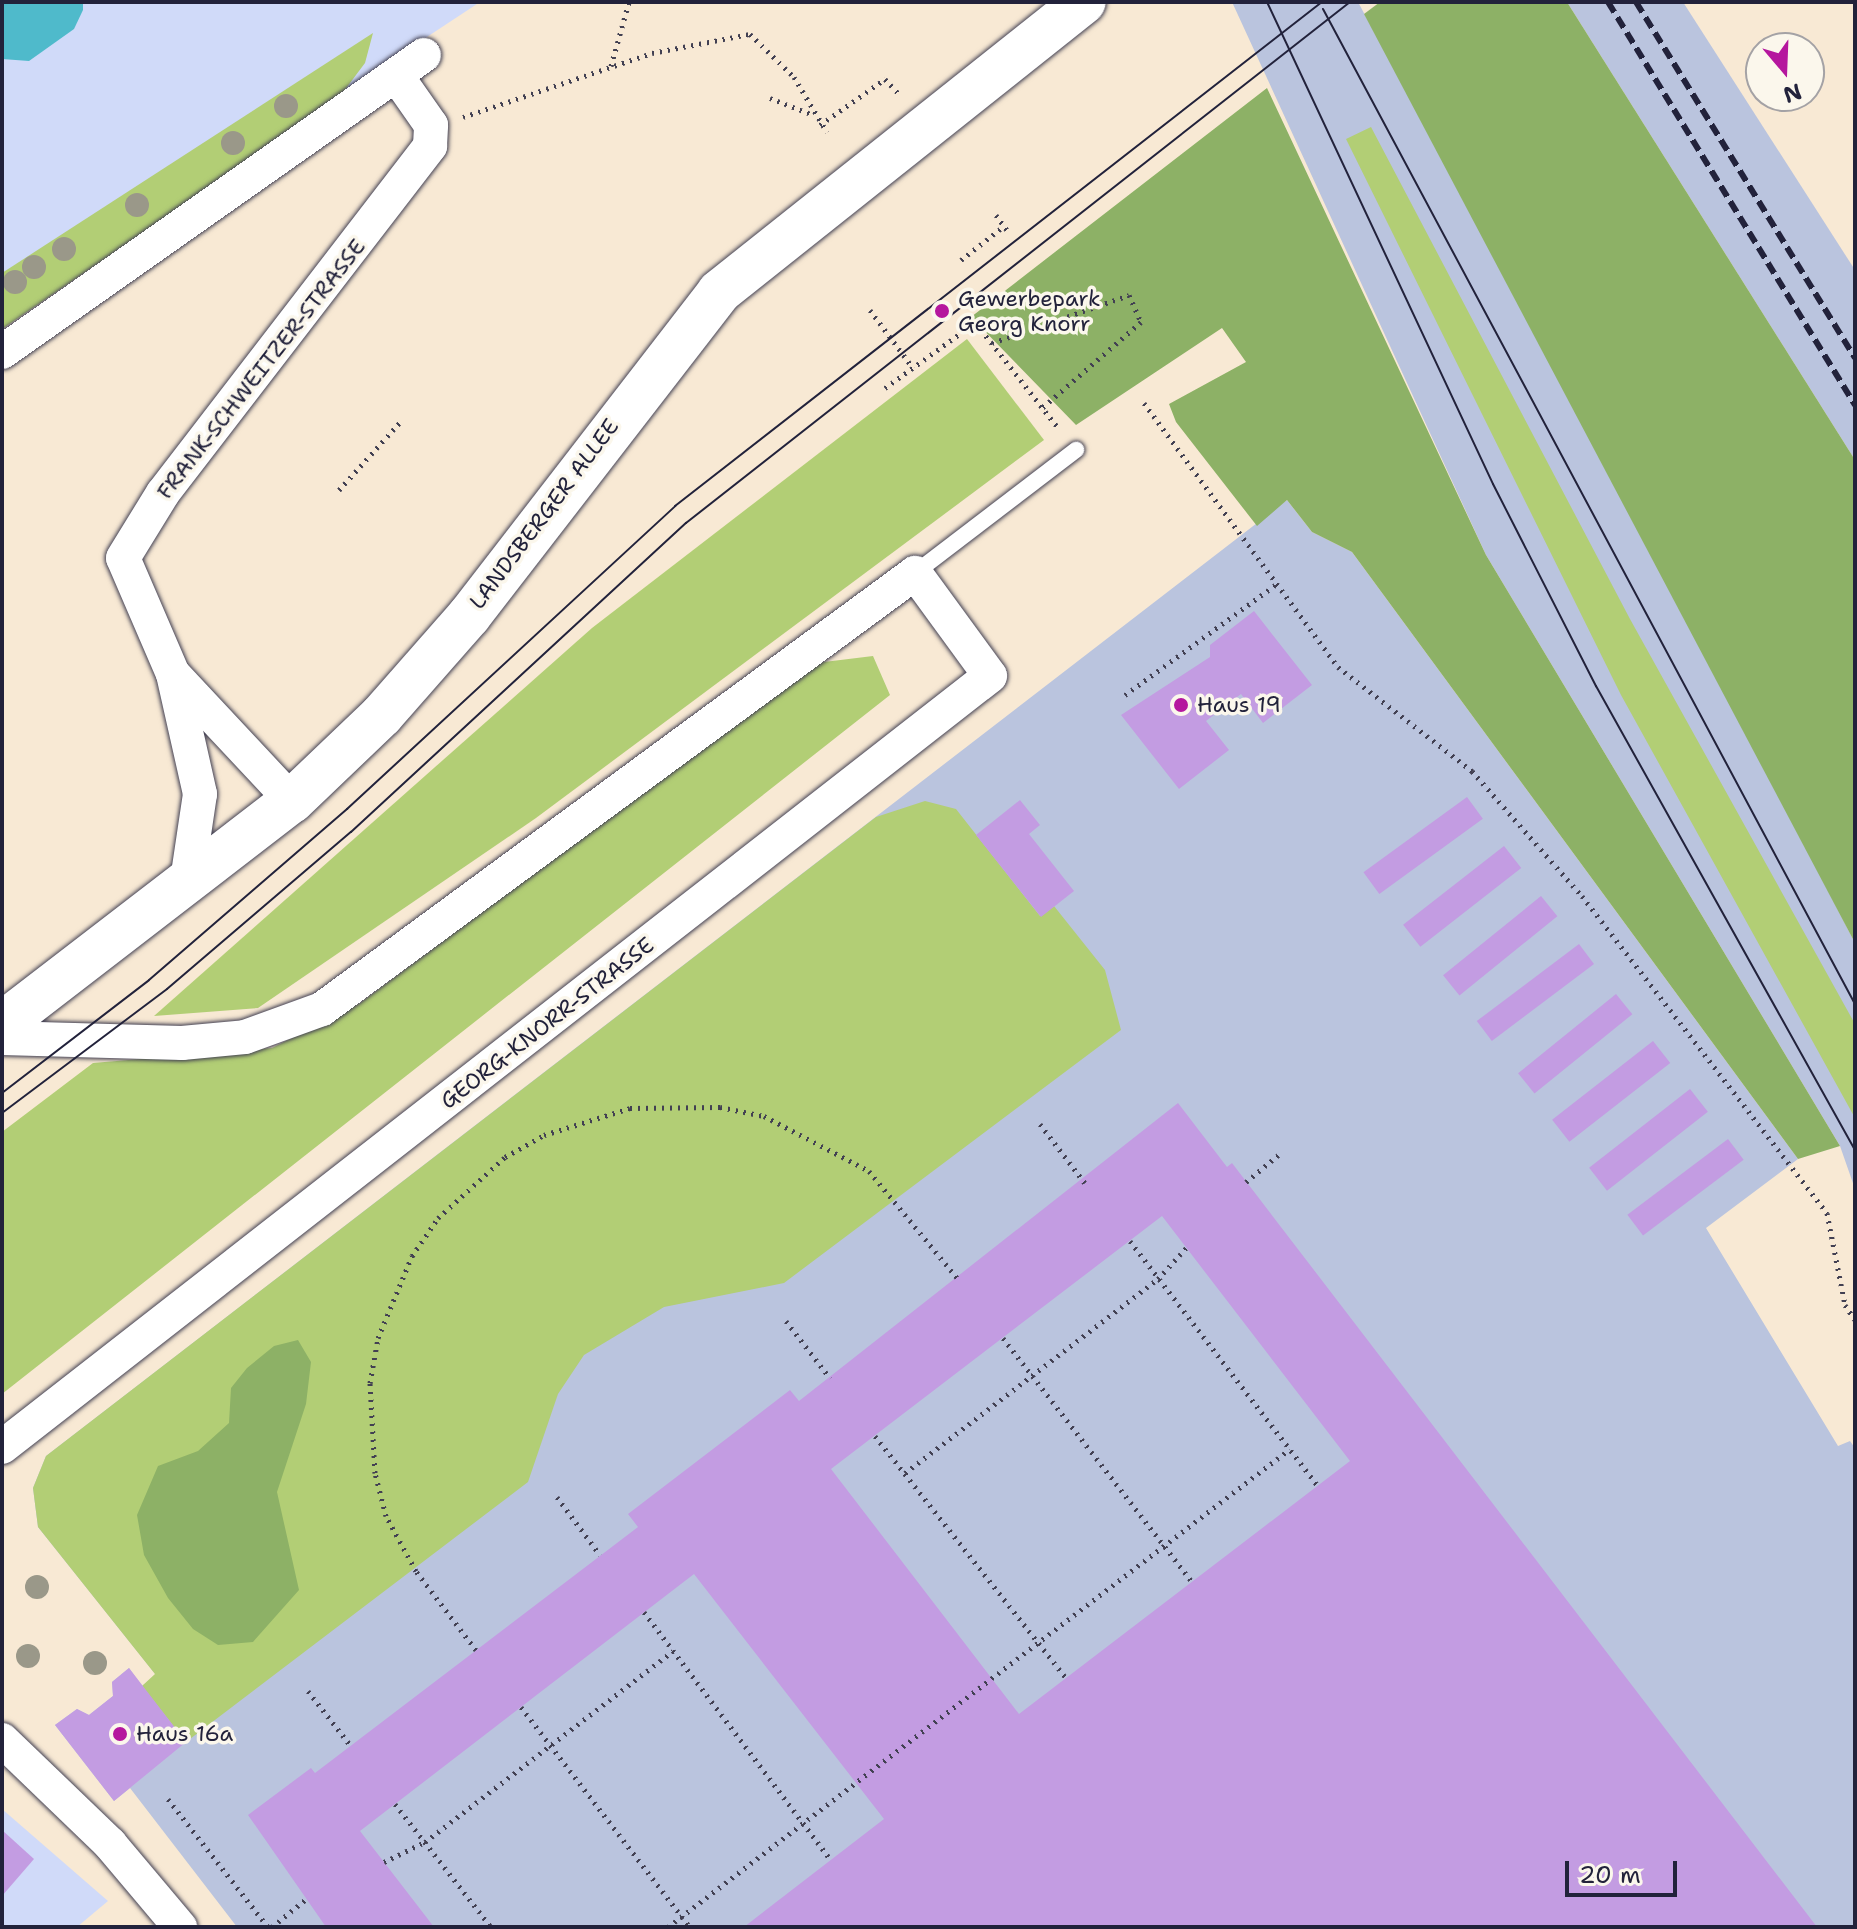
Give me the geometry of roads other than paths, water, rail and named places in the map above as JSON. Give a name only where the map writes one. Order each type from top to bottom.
[{"type":"main road","name":"LANDSBERGER ALLEE","points":[[2,1024],[292,801],[382,715],[469,616],[719,292],[1084,2]]},
{"type":"street","points":[[2,352],[424,55]]},
{"type":"street","name":"FRANK-SCHWEITZER-STRASSE","points":[[187,881],[200,794],[173,674],[123,558],[163,493],[413,173],[430,146],[431,125],[396,75]]},
{"type":"street","points":[[2,1038],[182,1043],[245,1037],[322,1009],[915,573]]},
{"type":"street","name":"GEORG-KNORR-STRASSE","points":[[2,1447],[990,676],[915,573]]},
{"type":"street","name":"FRANK-SCHWEITZER-STRASSE","points":[[173,674],[292,801]]},
{"type":"street","points":[[2,1740],[110,1844],[180,1927]]},
{"type":"lane","points":[[915,573],[1076,450]]},
{"type":"water","points":[[2,2],[83,2],[83,10],[74,29],[29,61],[2,59]]},
{"type":"tram line","points":[[1267,2],[1493,484],[1596,686],[1855,1150]]},
{"type":"tram line","points":[[2,1093],[149,980],[347,809],[675,506],[1322,2]]},
{"type":"tram line","points":[[2,1113],[167,989],[351,832],[686,523],[1350,2]]},
{"type":"tram line","points":[[1323,9],[1855,1004]]},
{"type":"railway","points":[[1608,2],[1855,405]]},
{"type":"railway","points":[[1636,2],[1855,358]]},
{"type":"place","name":"Gewerbepark Georg Knorr","points":[[942,311]]},
{"type":"place","name":"Haus 19","points":[[1181,705]]},
{"type":"place","name":"Haus 16a","points":[[120,1734]]}]
